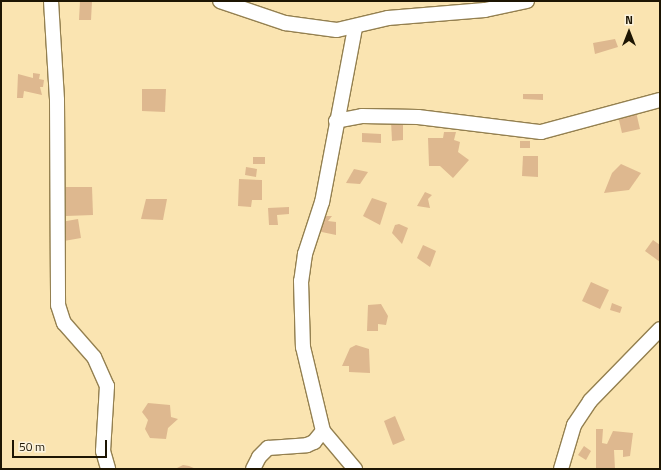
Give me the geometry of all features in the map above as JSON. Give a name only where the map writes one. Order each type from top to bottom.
[{"type":"street","points":[[51,1],[57,100],[58,305],[64,323],[94,357],[107,386],[103,451],[108,469]]},
{"type":"street","points":[[220,1],[310,28],[355,28],[388,18],[486,10],[527,1]]},
{"type":"street","points":[[355,28],[336,121],[322,202],[305,254],[301,281],[304,347],[323,431],[355,469]]},
{"type":"street","points":[[336,121],[362,116],[413,117],[541,132],[660,100]]},
{"type":"street","points":[[561,469],[574,425],[590,401],[660,329]]},
{"type":"street","points":[[253,469],[259,457],[268,448],[307,445],[314,442],[323,431]]},
{"type":"building","points":[[80,1],[92,1],[91,20],[79,20]]},
{"type":"building","points":[[615,39],[618,47],[595,54],[593,43]]},
{"type":"building","points":[[33,73],[40,74],[39,79],[44,80],[43,87],[40,87],[42,95],[24,91],[23,98],[17,98],[18,74],[33,78]]},
{"type":"building","points":[[142,89],[166,89],[165,112],[142,111]]},
{"type":"building","points":[[523,94],[543,94],[543,100],[523,99]]},
{"type":"building","points":[[636,112],[640,129],[622,133],[618,116]]},
{"type":"building","points":[[391,121],[403,121],[403,140],[392,141]]},
{"type":"building","points":[[444,132],[456,132],[454,140],[460,142],[458,152],[469,160],[453,178],[440,166],[429,166],[428,138],[443,138]]},
{"type":"building","points":[[362,133],[381,134],[381,143],[362,142]]},
{"type":"building","points":[[520,141],[530,141],[530,148],[520,148]]},
{"type":"building","points":[[523,156],[538,156],[538,177],[522,176]]},
{"type":"building","points":[[253,157],[265,157],[265,164],[253,164]]},
{"type":"building","points":[[621,164],[641,173],[629,190],[604,193],[612,173]]},
{"type":"building","points":[[246,167],[257,169],[256,177],[245,175]]},
{"type":"building","points":[[354,169],[368,172],[360,184],[346,183]]},
{"type":"building","points":[[239,179],[262,180],[262,200],[252,200],[251,207],[238,206]]},
{"type":"building","points":[[66,187],[92,187],[93,215],[66,216]]},
{"type":"building","points":[[425,192],[432,195],[428,199],[430,208],[417,206]]},
{"type":"building","points":[[372,198],[387,203],[380,225],[363,216]]},
{"type":"building","points":[[146,199],[167,199],[163,220],[141,219]]},
{"type":"building","points":[[289,207],[289,214],[277,215],[278,225],[269,225],[268,208]]},
{"type":"building","points":[[322,216],[332,216],[328,221],[336,222],[336,235],[317,231]]},
{"type":"building","points":[[78,219],[81,238],[64,241],[61,222]]},
{"type":"building","points":[[399,224],[408,228],[402,244],[392,233],[395,225]]},
{"type":"building","points":[[653,240],[660,245],[660,262],[645,251]]},
{"type":"building","points":[[423,245],[436,251],[430,267],[417,258]]},
{"type":"building","points":[[591,282],[609,290],[600,309],[582,301]]},
{"type":"building","points":[[612,303],[622,307],[620,313],[610,310]]},
{"type":"building","points":[[381,304],[388,316],[386,325],[378,324],[378,331],[367,331],[368,305]]},
{"type":"building","points":[[356,345],[369,349],[370,373],[349,372],[349,366],[342,366],[350,348]]},
{"type":"building","points":[[148,403],[170,405],[171,417],[178,419],[168,428],[166,439],[150,438],[145,429],[148,420],[142,412]]},
{"type":"building","points":[[395,416],[405,440],[393,445],[384,421]]},
{"type":"building","points":[[596,429],[603,429],[602,443],[607,444],[613,431],[633,433],[630,456],[623,457],[623,450],[614,450],[615,469],[596,469]]},
{"type":"building","points":[[584,446],[591,451],[586,460],[578,455]]},
{"type":"building","points":[[183,465],[189,466],[196,469],[175,469]]}]
